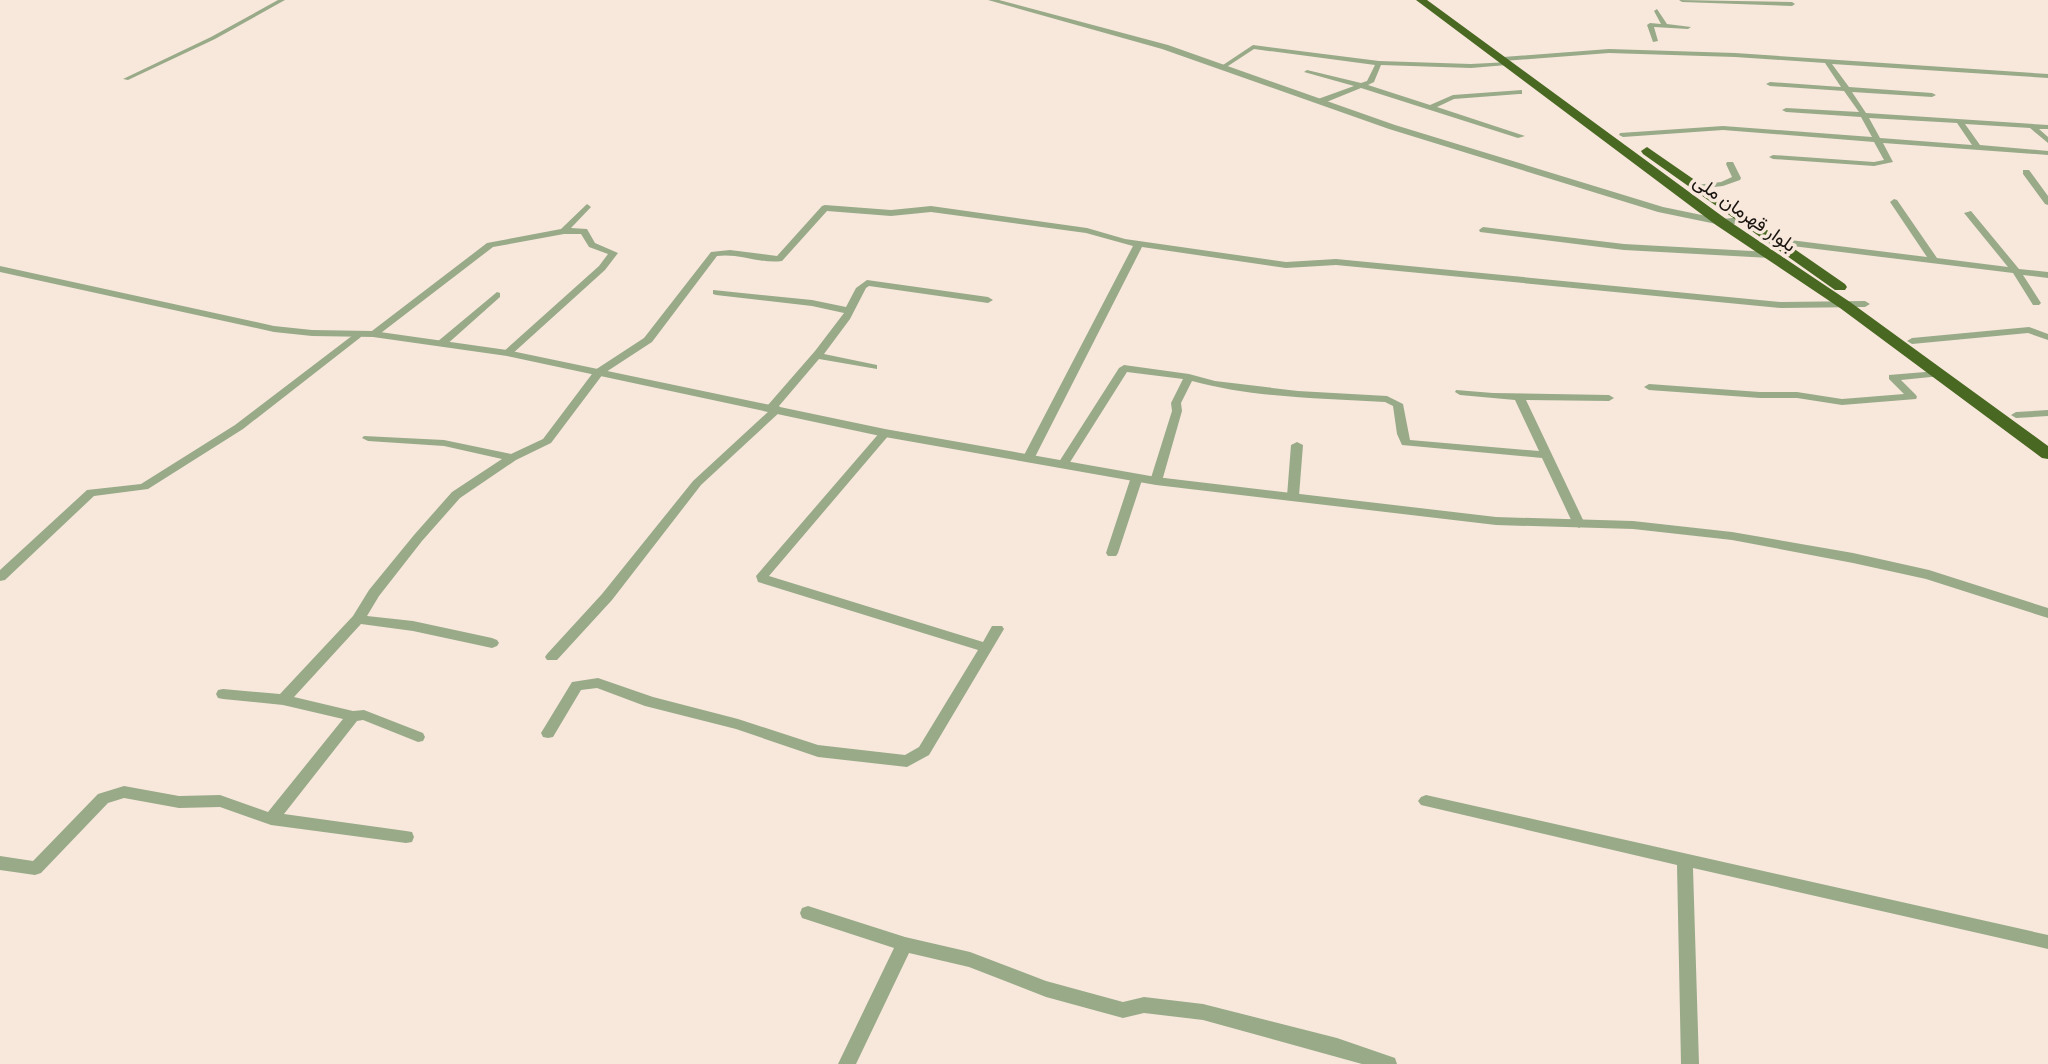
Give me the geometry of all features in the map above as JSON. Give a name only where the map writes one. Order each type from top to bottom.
[{"type":"highway","name":"بلوار قهرمان ملی","points":[[1421,0],[1699,187],[2048,438]]},
{"type":"highway","name":"بلوار قهرمان ملی","points":[[1435,0],[1508,60],[1721,222],[1845,305],[2048,454]]},
{"type":"street","points":[[126,79],[213,38],[282,0]]},
{"type":"street","points":[[991,0],[1165,47],[1473,153],[1649,206],[1721,222],[1744,220]]},
{"type":"street","points":[[1682,0],[1792,4]]},
{"type":"street","points":[[1657,11],[1665,26]]},
{"type":"street","points":[[1655,41],[1649,26],[1688,27]]},
{"type":"street","points":[[1223,67],[1253,47],[1379,62],[1471,66],[1609,51],[2048,76]]},
{"type":"street","points":[[1321,101],[1370,82],[1379,62]]},
{"type":"street","points":[[1773,157],[1874,164],[1889,162],[1864,115],[1828,62]]},
{"type":"street","points":[[1307,72],[1360,85],[1521,136]]},
{"type":"street","points":[[1770,84],[1932,95]]},
{"type":"street","points":[[1432,107],[1452,97],[1519,92]]},
{"type":"street","points":[[1786,110],[2048,128]]},
{"type":"street","points":[[1959,122],[1978,148]]},
{"type":"street","points":[[2032,126],[2048,141]]},
{"type":"street","points":[[1623,135],[1723,128],[1877,142],[2048,153]]},
{"type":"street","points":[[1699,187],[1723,184],[1737,178],[1730,164]]},
{"type":"street","points":[[2026,172],[2048,202]]},
{"type":"street","points":[[1894,202],[1933,259]]},
{"type":"street","points":[[564,231],[587,207]]},
{"type":"street","points":[[283,700],[358,619],[374,593],[456,495],[512,458],[547,441],[599,372],[648,340],[714,254],[723,252],[767,260],[779,259],[825,208],[891,213],[931,209],[1087,231],[1139,244],[1286,265],[1336,262],[1781,305],[1865,304]]},
{"type":"street","points":[[1968,213],[2016,271],[2036,303]]},
{"type":"street","points":[[1483,230],[1624,247],[1770,256]]},
{"type":"street","points":[[373,334],[490,245],[564,231],[584,231],[592,245],[613,253],[602,268],[507,353]]},
{"type":"street","points":[[1775,241],[2048,275]]},
{"type":"street","points":[[1028,458],[1139,244]]},
{"type":"street","points":[[0,269],[274,328],[373,334],[507,353],[885,433],[1156,481],[1496,521],[1633,525],[1732,536],[1929,575],[2048,612]]},
{"type":"street","points":[[552,657],[607,597],[697,483],[774,408],[818,356],[850,311],[861,286],[867,283],[988,300]]},
{"type":"street","points":[[716,292],[812,303],[850,311]]},
{"type":"street","points":[[441,344],[497,295]]},
{"type":"street","points":[[1912,341],[2029,330],[2048,337]]},
{"type":"street","points":[[0,576],[91,493],[144,487],[239,427],[357,335]]},
{"type":"street","points":[[818,356],[873,367]]},
{"type":"street","points":[[1063,465],[1124,368],[1189,377],[1214,384],[1298,394],[1387,399],[1398,404],[1401,410],[1402,437],[1406,443],[1546,455]]},
{"type":"street","points":[[1649,387],[1873,402],[1912,397],[1893,377],[1937,374]]},
{"type":"street","points":[[1156,481],[1177,411],[1176,402],[1189,377]]},
{"type":"street","points":[[1460,392],[1519,397],[1609,398]]},
{"type":"street","points":[[1519,397],[1579,524]]},
{"type":"street","points":[[2016,415],[2048,413]]},
{"type":"street","points":[[885,433],[762,579],[984,647]]},
{"type":"street","points":[[368,439],[444,443],[512,458]]},
{"type":"street","points":[[1293,496],[1297,445]]},
{"type":"street","points":[[1111,553],[1137,477]]},
{"type":"street","points":[[358,619],[413,626],[492,643]]},
{"type":"street","points":[[548,733],[577,686],[586,682],[598,683],[650,702],[738,724],[818,751],[907,761],[924,751],[997,629]]},
{"type":"street","points":[[223,694],[283,700],[353,716],[364,715],[418,737]]},
{"type":"street","points":[[271,818],[353,716]]},
{"type":"street","points":[[0,863],[35,868],[103,799],[124,792],[179,802],[220,801],[271,818],[406,837]]},
{"type":"street","points":[[1426,801],[2048,942]]},
{"type":"street","points":[[1685,861],[1690,1064]]},
{"type":"street","points":[[808,913],[905,944],[970,960],[1046,989],[1123,1010],[1144,1005],[1203,1012],[1337,1047],[1388,1064]]},
{"type":"street","points":[[848,1064],[905,944]]}]
